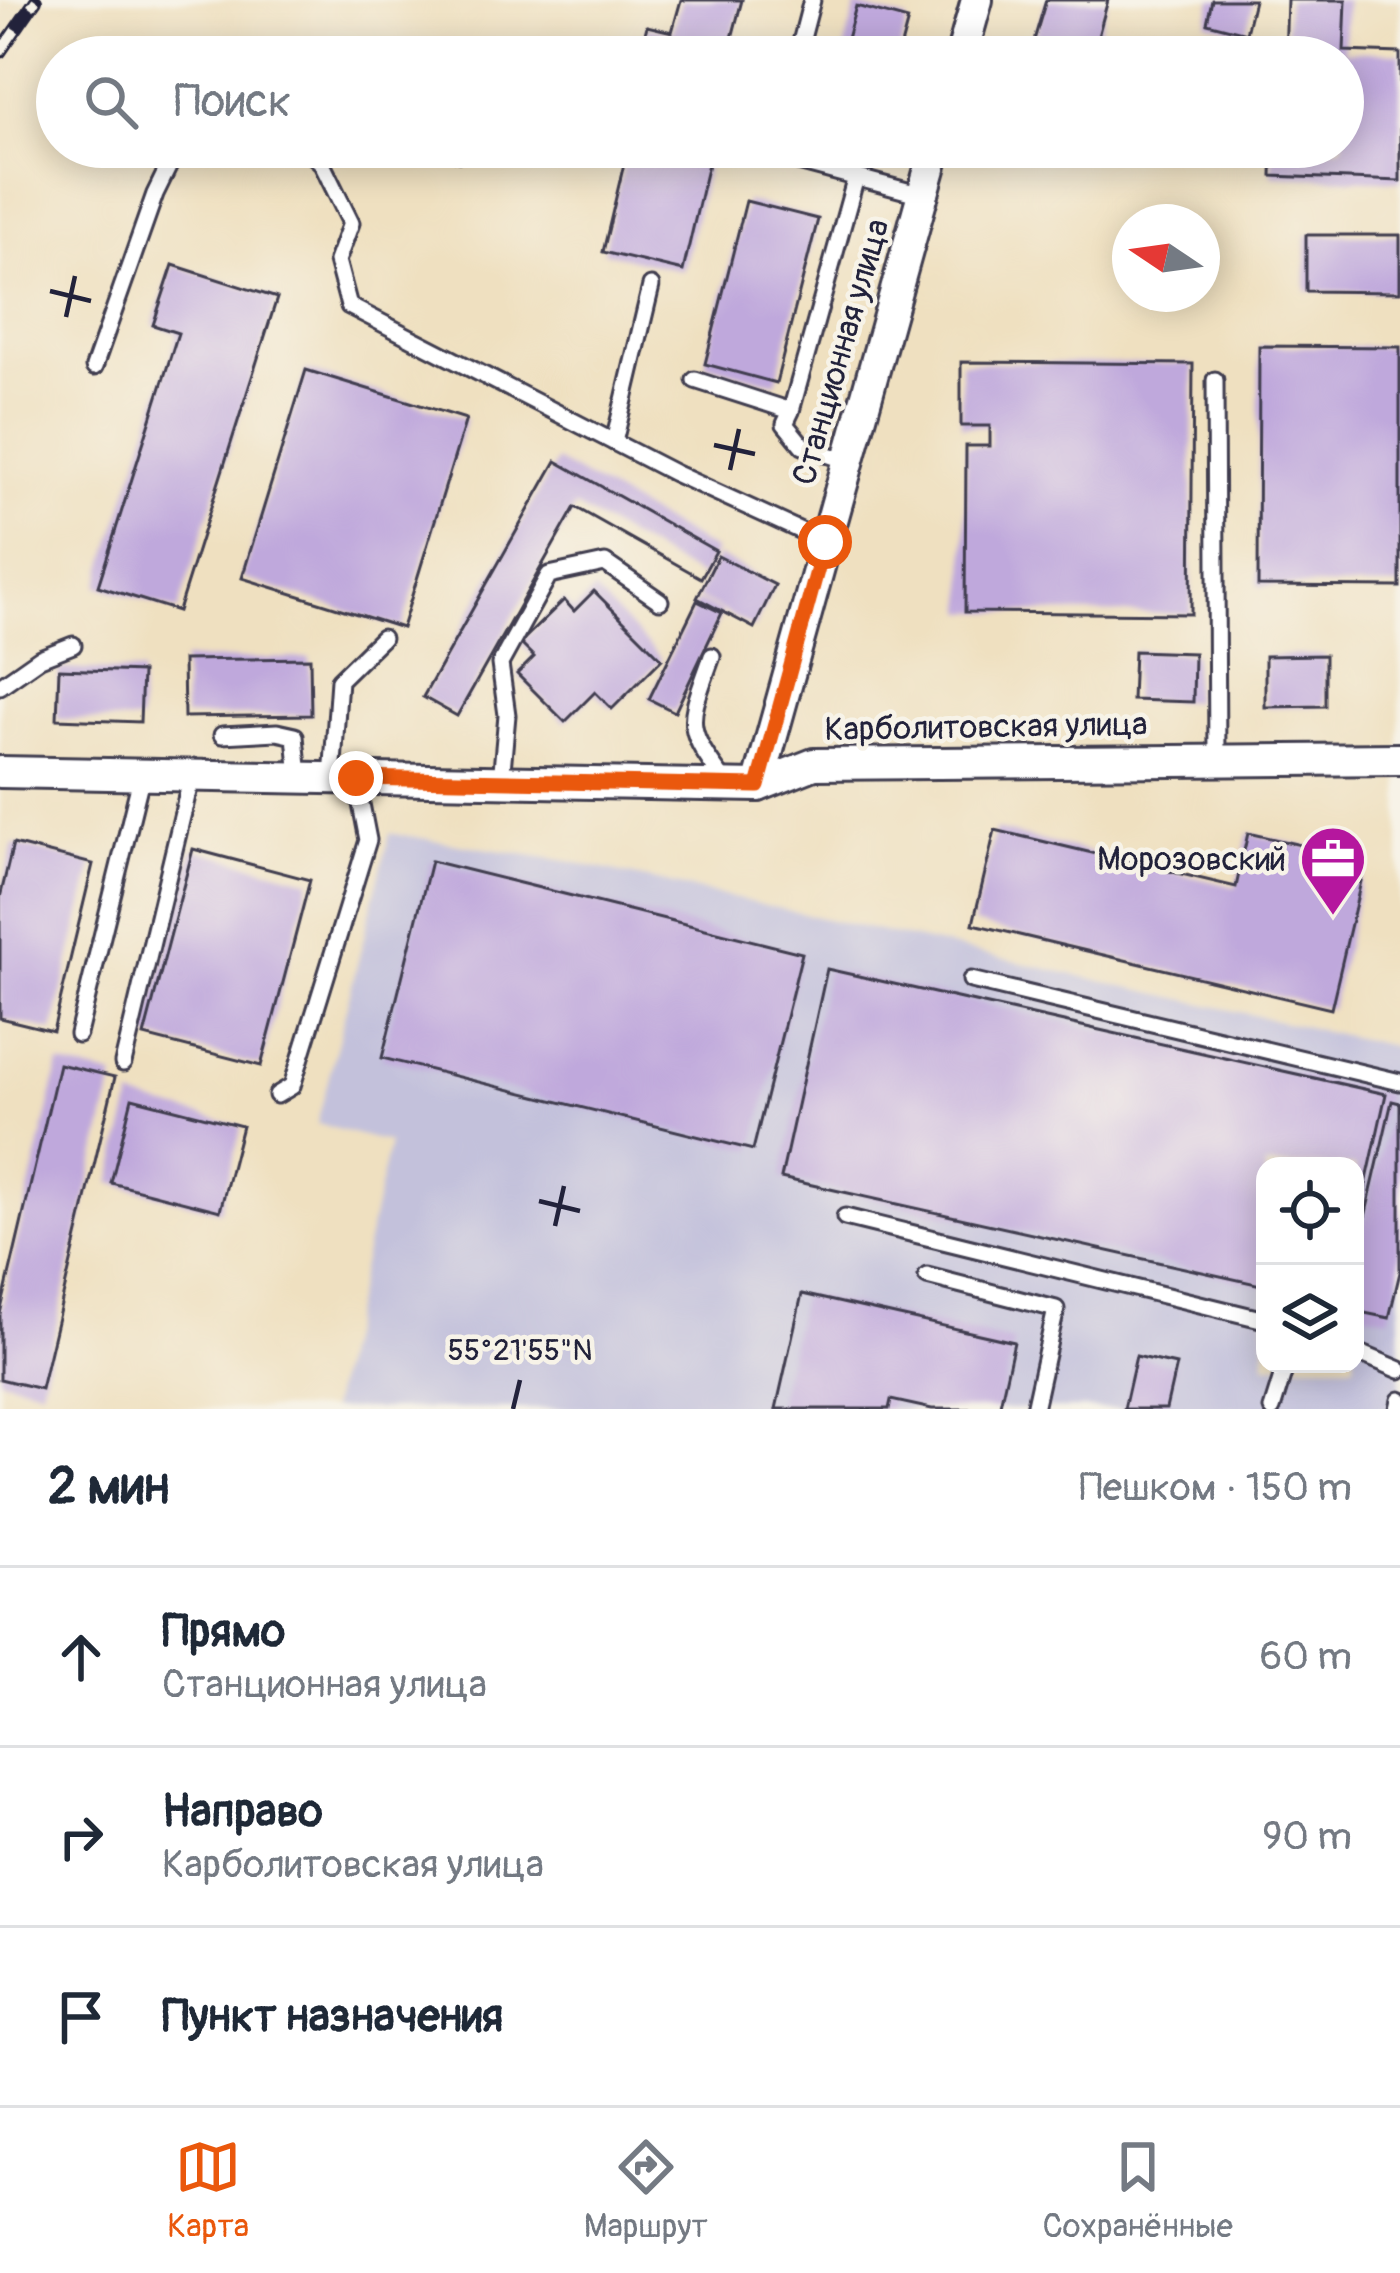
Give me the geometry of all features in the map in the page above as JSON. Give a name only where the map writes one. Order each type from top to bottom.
[{"type":"street","points":[[967,36],[977,0]]},
{"type":"street","name":"Станционная улица","points":[[743,786],[825,542],[930,168]]},
{"type":"street","name":"Карболитовская улица","points":[[0,772],[743,786],[814,764],[1400,759]]},
{"type":"lane","points":[[803,36],[812,0]]},
{"type":"lane","points":[[94,368],[168,168]]},
{"type":"lane","points":[[324,168],[351,224],[337,261],[349,307],[614,442],[825,542]]},
{"type":"lane","points":[[822,168],[922,195]]},
{"type":"lane","points":[[848,461],[803,446],[785,424],[856,177]]},
{"type":"lane","points":[[614,442],[651,286]]},
{"type":"lane","points":[[695,380],[791,411]]},
{"type":"lane","points":[[1214,380],[1217,760]]},
{"type":"lane","points":[[500,781],[507,715],[500,664],[549,575],[605,563],[659,601]]},
{"type":"lane","points":[[277,1095],[292,1086],[368,840],[344,778],[339,680],[382,638]]},
{"type":"lane","points":[[0,686],[40,658],[73,645]]},
{"type":"lane","points":[[712,656],[693,703],[692,727],[708,759],[743,786]]},
{"type":"lane","points":[[222,735],[277,732],[295,736],[299,777]]},
{"type":"lane","points":[[78,1034],[142,774]]},
{"type":"lane","points":[[123,1063],[192,775]]},
{"type":"lane","points":[[971,980],[1400,1082]]},
{"type":"lane","points":[[845,1217],[1256,1318]]},
{"type":"lane","points":[[927,1276],[1055,1309],[1034,1409]]},
{"type":"lane","points":[[1364,1356],[1400,1370]]},
{"type":"lane","points":[[1272,1409],[1283,1373]]},
{"type":"shaded area","points":[[390,833],[572,862],[1400,1048],[1400,1409],[330,1409],[389,1143],[317,1124]]},
{"type":"building","points":[[681,0],[742,0],[733,36],[644,36],[647,26],[672,32]]},
{"type":"building","points":[[1046,0],[1108,0],[1098,36],[1035,36]]},
{"type":"building","points":[[1212,0],[1254,0],[1246,33],[1207,23]]},
{"type":"building","points":[[1287,0],[1346,0],[1345,36],[1286,36]]},
{"type":"building","points":[[856,6],[908,20],[904,36],[848,36]]},
{"type":"building","points":[[1364,52],[1400,53],[1400,181],[1272,176],[1272,168],[1364,168]]},
{"type":"building","points":[[623,168],[707,168],[683,271],[603,252]]},
{"type":"building","points":[[746,201],[818,219],[776,383],[705,364]]},
{"type":"building","points":[[1306,235],[1400,235],[1400,292],[1306,291]]},
{"type":"building","points":[[173,265],[277,298],[178,611],[98,586],[178,333],[153,325]]},
{"type":"building","points":[[1259,346],[1400,347],[1400,587],[1258,586]]},
{"type":"building","points":[[961,362],[1193,364],[1191,614],[965,612],[966,446],[990,446],[990,426],[961,426]]},
{"type":"building","points":[[306,370],[466,419],[402,628],[242,578]]},
{"type":"building","points":[[556,461],[716,551],[701,578],[575,507],[457,716],[423,697]]},
{"type":"building","points":[[718,556],[775,585],[754,628],[697,598]]},
{"type":"building","points":[[594,591],[662,659],[612,709],[595,692],[565,722],[517,674],[534,657],[520,643],[564,600],[574,611]]},
{"type":"building","points":[[697,601],[722,613],[675,712],[649,699]]},
{"type":"building","points":[[1134,651],[1194,653],[1193,702],[1132,700]]},
{"type":"building","points":[[1325,655],[1325,706],[1265,707],[1265,656]]},
{"type":"building","points":[[310,658],[311,715],[184,717],[183,660]]},
{"type":"building","points":[[59,669],[142,672],[140,722],[57,719]]},
{"type":"building","points":[[995,830],[1236,887],[1248,833],[1366,860],[1331,1009],[973,924]]},
{"type":"building","points":[[13,844],[93,864],[53,1031],[0,1018],[0,898]]},
{"type":"building","points":[[193,849],[310,880],[261,1066],[144,1036]]},
{"type":"building","points":[[431,861],[802,953],[753,1150],[382,1058]]},
{"type":"building","points":[[827,969],[1386,1094],[1364,1193],[1364,1157],[1256,1157],[1256,1284],[781,1178]]},
{"type":"building","points":[[59,1064],[115,1077],[41,1389],[0,1379],[0,1314]]},
{"type":"building","points":[[132,1098],[242,1126],[220,1211],[111,1183]]},
{"type":"building","points":[[1392,1101],[1400,1103],[1400,1272],[1389,1318],[1364,1313],[1364,1221]]},
{"type":"building","points":[[802,1294],[1014,1342],[999,1409],[932,1409],[891,1400],[889,1409],[776,1409]]},
{"type":"building","points":[[1136,1356],[1176,1365],[1166,1409],[1124,1409]]},
{"type":"railway","points":[[0,52],[36,0]]},
{"type":"place","name":"Морозовский","points":[[1333,918]]},
{"type":"route","points":[[356,778],[758,786],[825,542]]}]
